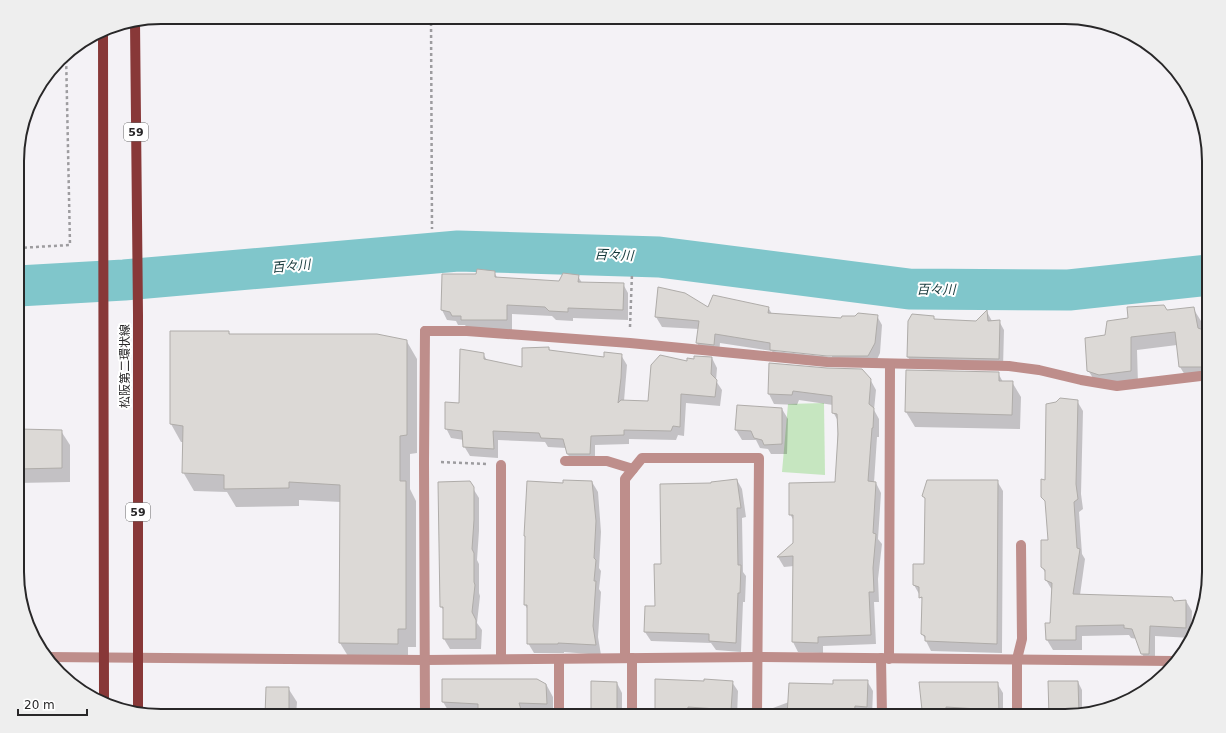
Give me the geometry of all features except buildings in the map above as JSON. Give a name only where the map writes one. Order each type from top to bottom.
[{"type":"main road","name":"松阪第二環状線","points":[[135,27],[138,314],[138,707]]},
{"type":"main road","name":"松阪第二環状線","points":[[103,37],[104,697]]},
{"type":"street","points":[[425,709],[425,331],[467,331],[630,343],[827,362],[1009,366],[1039,370],[1081,380],[1117,386],[1202,376]]},
{"type":"street","points":[[882,709],[885,658],[890,364]]},
{"type":"street","points":[[632,709],[625,479],[642,458],[759,458],[757,709]]},
{"type":"street","points":[[565,461],[607,461],[633,469]]},
{"type":"street","points":[[501,465],[501,659]]},
{"type":"street","points":[[1016,709],[1017,659],[1022,639],[1021,545]]},
{"type":"street","points":[[54,657],[425,660],[560,658],[885,658],[1169,661]]},
{"type":"street","points":[[559,709],[560,658]]},
{"type":"path","points":[[431,24],[432,229]]},
{"type":"path","points":[[24,248],[70,245],[66,63]]},
{"type":"path","points":[[630,343],[632,274]]},
{"type":"path","points":[[424,462],[501,465]]},
{"type":"green space","points":[[824,403],[825,475],[782,472],[788,404]]},
{"type":"waterway","name":"百々川","points":[[24,286],[124,280],[458,251],[659,257],[909,289],[1069,290],[1202,276]]}]
